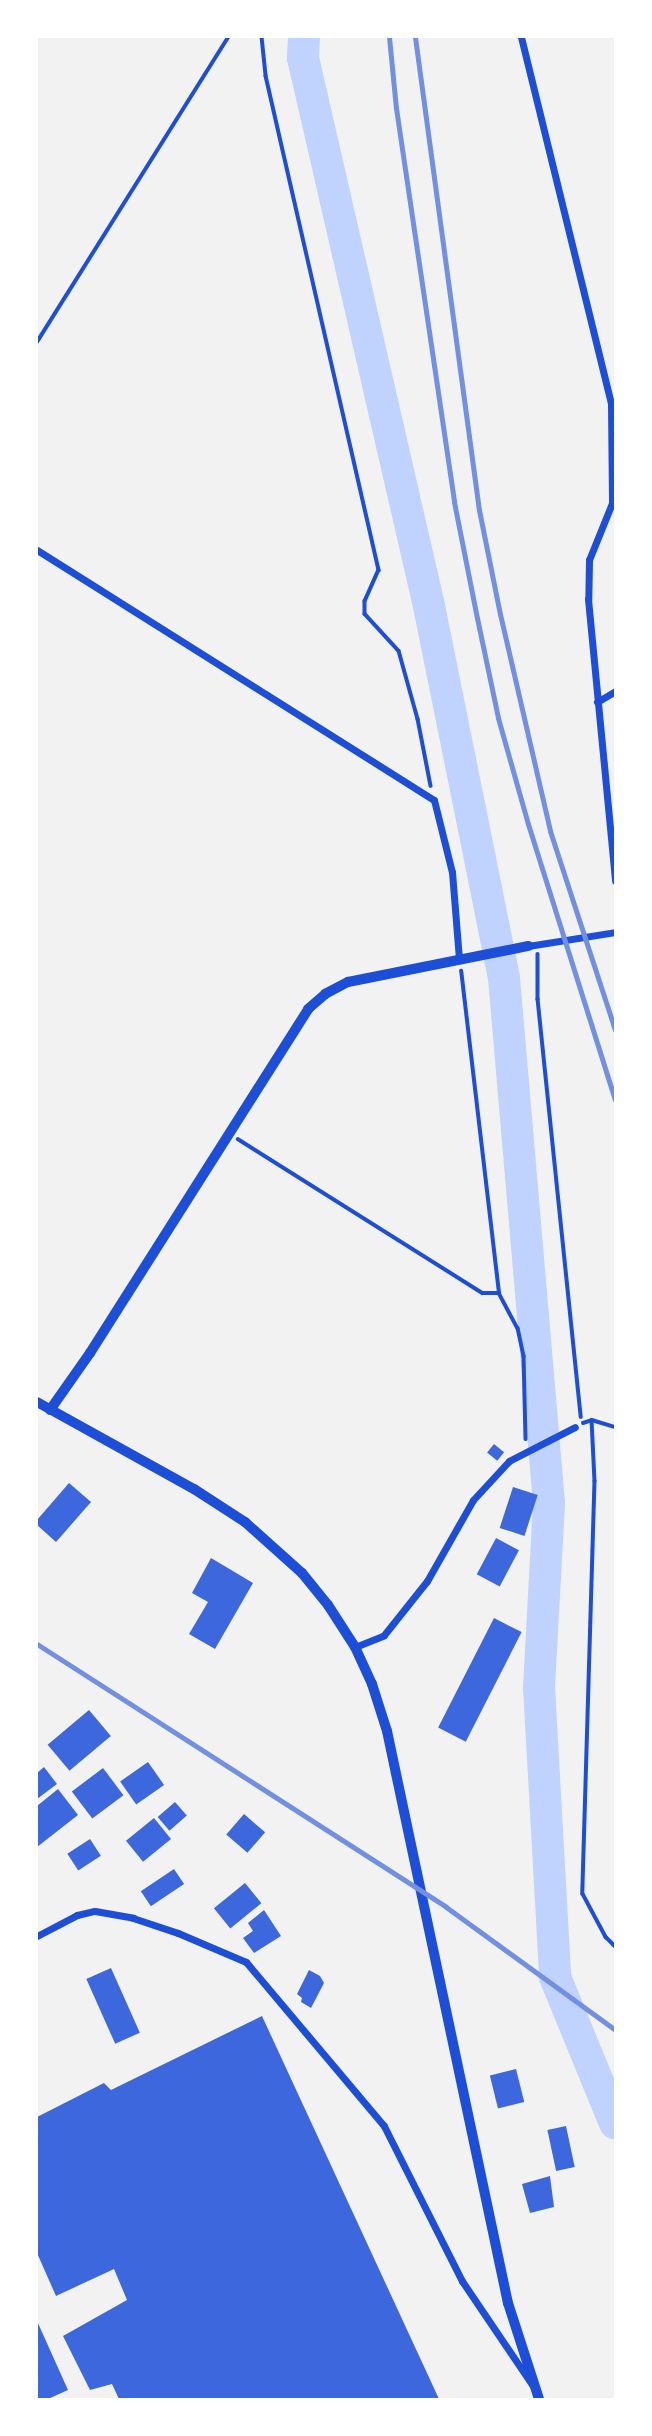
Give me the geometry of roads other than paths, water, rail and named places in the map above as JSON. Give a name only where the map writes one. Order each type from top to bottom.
[{"type":"street","points":[[521,37],[611,404],[612,503],[589,560],[590,637],[615,881]]},
{"type":"street","points":[[37,551],[434,800],[452,872],[459,959]]},
{"type":"street","points":[[597,702],[615,691]]},
{"type":"street","points":[[50,1410],[90,1353],[308,1009],[325,994],[348,982],[487,953],[615,932]]},
{"type":"street","points":[[37,1402],[194,1489],[245,1522],[302,1573],[328,1605],[355,1647],[372,1684],[387,1731],[508,2303],[537,2394]]},
{"type":"street","points":[[355,1647],[384,1635],[428,1581],[473,1500],[509,1461],[579,1426]]},
{"type":"street","points":[[37,1936],[77,1915],[94,1911],[133,1918],[167,1929],[246,1962],[384,2126],[462,2281],[537,2394]]},
{"type":"waterway","points":[[304,37],[303,58],[429,606],[504,978],[549,1503],[539,1687],[555,1977],[615,2123]]},
{"type":"railway","points":[[389,37],[396,108],[454,502],[498,718],[528,824],[615,1100]]},
{"type":"railway","points":[[415,37],[479,510],[550,831],[615,1030]]},
{"type":"railway","points":[[37,1644],[446,1907],[615,2030]]}]
